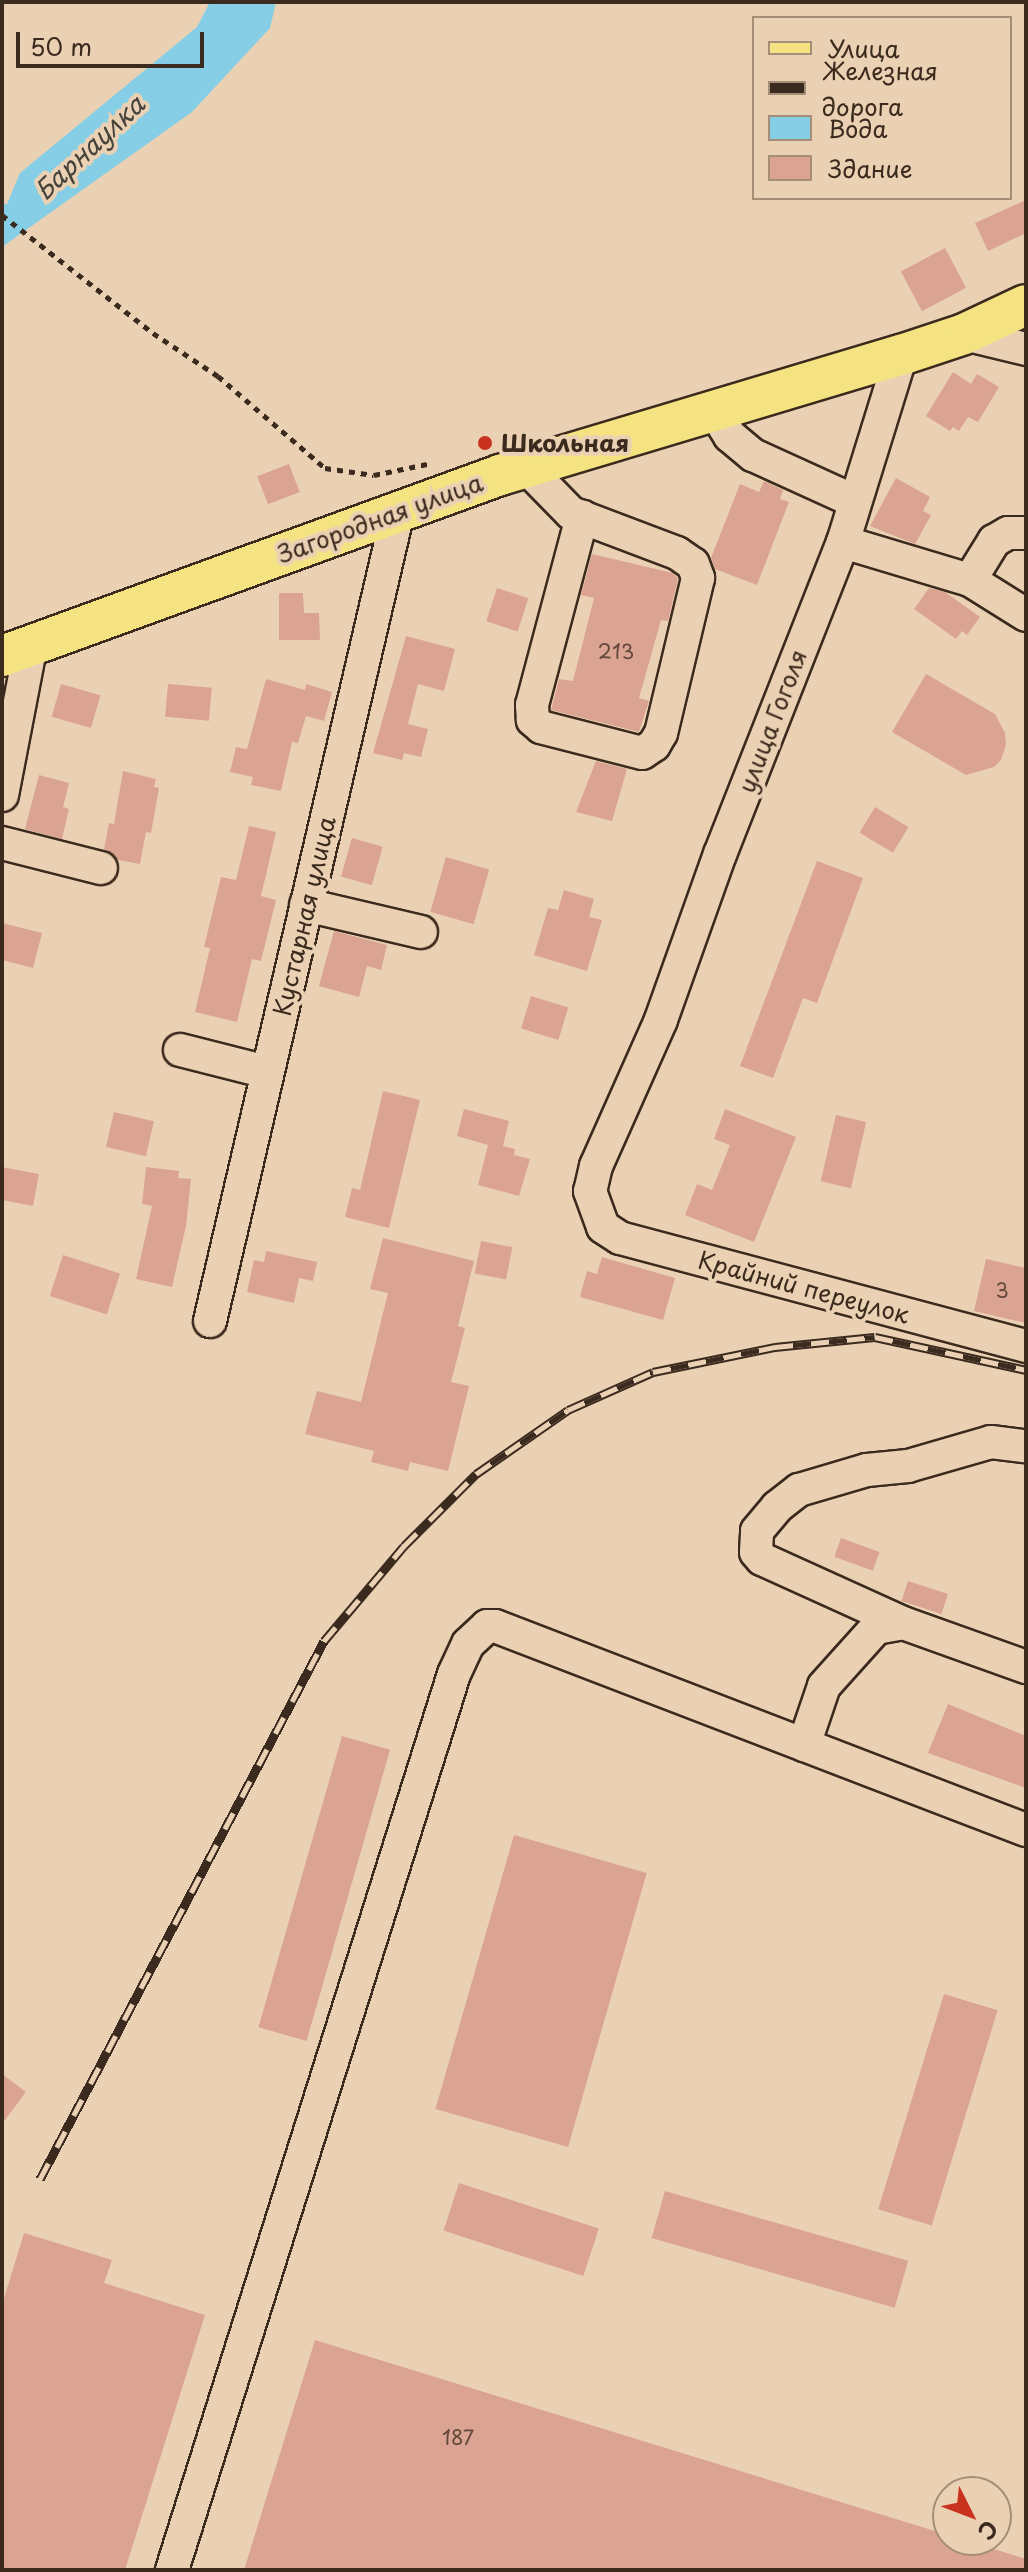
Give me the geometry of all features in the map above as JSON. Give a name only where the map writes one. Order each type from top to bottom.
[{"type":"main road","points":[[901,355],[964,334],[1026,305]]},
{"type":"main road","name":"Загородная улица","points":[[17,650],[526,467],[901,355]]},
{"type":"street","points":[[964,334],[1026,349]]},
{"type":"street","name":"улица Гоголя","points":[[595,1210],[590,1191],[596,1166],[661,1020],[720,854],[843,542],[901,355]]},
{"type":"street","points":[[713,409],[730,436],[753,455],[854,501]]},
{"type":"street","points":[[526,467],[552,497],[582,517],[677,553],[693,564],[698,578],[661,733],[654,745],[642,753],[541,727],[533,720],[532,705],[582,517]]},
{"type":"street","name":"Кустарная улица","points":[[210,1321],[398,512]]},
{"type":"street","points":[[970,580],[994,541],[1008,533],[1026,533]]},
{"type":"street","points":[[843,542],[970,580],[1026,615]]},
{"type":"street","points":[[2,795],[17,650]]},
{"type":"street","points":[[2,843],[101,868]]},
{"type":"street","points":[[306,905],[421,932]]},
{"type":"street","points":[[180,1050],[267,1072]]},
{"type":"street","name":"Крайний переулок","points":[[595,1210],[603,1227],[620,1238],[1026,1346]]},
{"type":"street","points":[[1026,1446],[991,1442],[908,1466],[867,1470],[799,1490],[777,1507],[757,1531],[756,1552],[762,1559],[903,1623],[1026,1667]]},
{"type":"street","points":[[804,1745],[824,1686],[876,1628],[903,1623]]},
{"type":"street","points":[[172,2570],[454,1674],[468,1644],[487,1626],[495,1626],[1026,1830]]},
{"type":"path","points":[[2,215],[153,333],[218,376],[325,468],[374,475],[438,462]]},
{"type":"water","name":"Барнаулка","points":[[210,2],[276,2],[270,28],[192,112],[2,247],[2,204],[7,204],[20,173],[197,27]]},
{"type":"building","points":[[1026,200],[1026,233],[988,251],[975,223]]},
{"type":"building","points":[[945,248],[966,288],[922,311],[901,271]]},
{"type":"building","points":[[953,372],[971,384],[977,374],[999,387],[978,422],[968,417],[959,431],[953,427],[950,431],[926,416]]},
{"type":"building","points":[[289,464],[300,492],[268,504],[257,476]]},
{"type":"building","points":[[896,478],[930,497],[923,511],[931,515],[915,544],[870,526]]},
{"type":"building","points":[[764,481],[783,490],[780,499],[789,502],[757,585],[715,569],[711,558],[740,484],[759,492]]},
{"type":"building","points":[[592,554],[673,573],[678,579],[668,621],[661,620],[639,698],[649,701],[639,732],[551,710],[559,679],[573,681],[594,598],[581,595]]},
{"type":"building","points":[[497,588],[528,598],[518,631],[486,621]]},
{"type":"building","points":[[929,588],[945,592],[980,617],[967,635],[962,631],[956,639],[914,609]]},
{"type":"building","points":[[279,593],[303,593],[304,613],[319,613],[320,640],[279,640]]},
{"type":"building","points":[[406,636],[455,649],[444,691],[418,684],[408,724],[428,729],[421,757],[404,753],[402,760],[373,753]]},
{"type":"building","points":[[926,674],[995,714],[1005,733],[1006,745],[1001,760],[994,767],[966,775],[892,732]]},
{"type":"building","points":[[266,679],[305,690],[306,684],[332,692],[324,721],[306,716],[298,743],[292,742],[281,791],[251,785],[253,777],[230,772],[236,747],[247,749]]},
{"type":"building","points":[[61,684],[100,695],[91,728],[52,717]]},
{"type":"building","points":[[168,684],[212,688],[209,721],[165,717]]},
{"type":"building","points":[[596,761],[627,769],[612,821],[576,812]]},
{"type":"building","points":[[123,771],[156,779],[154,787],[159,788],[151,833],[146,832],[140,864],[118,860],[104,849],[109,823],[114,824]]},
{"type":"building","points":[[39,775],[69,783],[63,807],[69,809],[62,839],[25,829]]},
{"type":"building","points":[[875,807],[908,827],[893,853],[860,833]]},
{"type":"building","points":[[249,826],[276,832],[261,896],[276,900],[261,961],[252,959],[237,1022],[195,1012],[210,948],[204,947],[221,877],[236,880]]},
{"type":"building","points":[[352,838],[383,847],[372,885],[341,876]]},
{"type":"building","points":[[446,857],[489,869],[474,924],[430,912]]},
{"type":"building","points":[[817,861],[863,878],[817,1003],[803,998],[773,1078],[740,1066]]},
{"type":"building","points":[[564,890],[594,899],[589,917],[602,920],[587,971],[534,955],[548,908],[558,910]]},
{"type":"building","points":[[2,923],[42,933],[33,968],[2,960]]},
{"type":"building","points":[[334,931],[387,945],[381,970],[367,966],[359,997],[319,986]]},
{"type":"building","points":[[531,996],[568,1007],[558,1040],[521,1029]]},
{"type":"building","points":[[383,1091],[420,1100],[389,1228],[345,1217],[352,1188],[360,1190]]},
{"type":"building","points":[[464,1109],[509,1121],[503,1146],[515,1149],[514,1155],[530,1159],[519,1196],[478,1185],[488,1145],[457,1136]]},
{"type":"building","points":[[725,1109],[796,1137],[754,1242],[685,1215],[697,1184],[712,1190],[730,1145],[714,1139]]},
{"type":"building","points":[[114,1112],[154,1121],[146,1156],[106,1147]]},
{"type":"building","points":[[836,1115],[866,1122],[851,1188],[821,1181]]},
{"type":"building","points":[[2,1167],[39,1174],[33,1206],[2,1200]]},
{"type":"building","points":[[146,1167],[179,1171],[178,1178],[191,1179],[186,1226],[172,1287],[136,1279],[152,1206],[142,1204]]},
{"type":"building","points":[[383,1238],[474,1261],[458,1326],[465,1328],[451,1382],[469,1386],[448,1471],[410,1462],[408,1471],[371,1462],[374,1451],[305,1434],[317,1391],[361,1402],[388,1293],[370,1289]]},
{"type":"building","points":[[481,1241],[512,1247],[506,1279],[475,1273]]},
{"type":"building","points":[[266,1251],[317,1262],[313,1281],[299,1278],[294,1303],[247,1292],[254,1260],[264,1262]]},
{"type":"building","points":[[63,1255],[120,1274],[107,1314],[50,1296]]},
{"type":"building","points":[[602,1257],[675,1278],[663,1320],[580,1297],[587,1271],[597,1274]]},
{"type":"building","points":[[986,1259],[1026,1268],[1026,1323],[974,1311]]},
{"type":"building","points":[[841,1538],[880,1552],[873,1571],[834,1557]]},
{"type":"building","points":[[908,1581],[948,1594],[941,1614],[902,1601]]},
{"type":"building","points":[[948,1704],[1026,1736],[1026,1788],[928,1753]]},
{"type":"building","points":[[342,1736],[390,1750],[307,2041],[258,2027]]},
{"type":"building","points":[[514,1835],[647,1873],[568,2147],[435,2109]]},
{"type":"building","points":[[944,1994],[998,2010],[932,2226],[878,2209]]},
{"type":"building","points":[[2,2074],[26,2092],[2,2124]]},
{"type":"building","points":[[459,2183],[599,2228],[583,2276],[444,2231]]},
{"type":"building","points":[[665,2191],[908,2261],[895,2308],[651,2238]]},
{"type":"building","points":[[24,2233],[112,2260],[104,2283],[205,2315],[125,2570],[2,2570],[2,2305]]},
{"type":"building","points":[[315,2340],[932,2530],[932,2556],[1012,2555],[1026,2559],[1026,2570],[244,2570]]},
{"type":"railway","points":[[40,2179],[324,1641],[404,1546],[476,1474],[568,1410],[653,1372],[775,1347],[875,1337],[1026,1370]]},
{"type":"place","name":"Школьная","points":[[485,443]]}]
